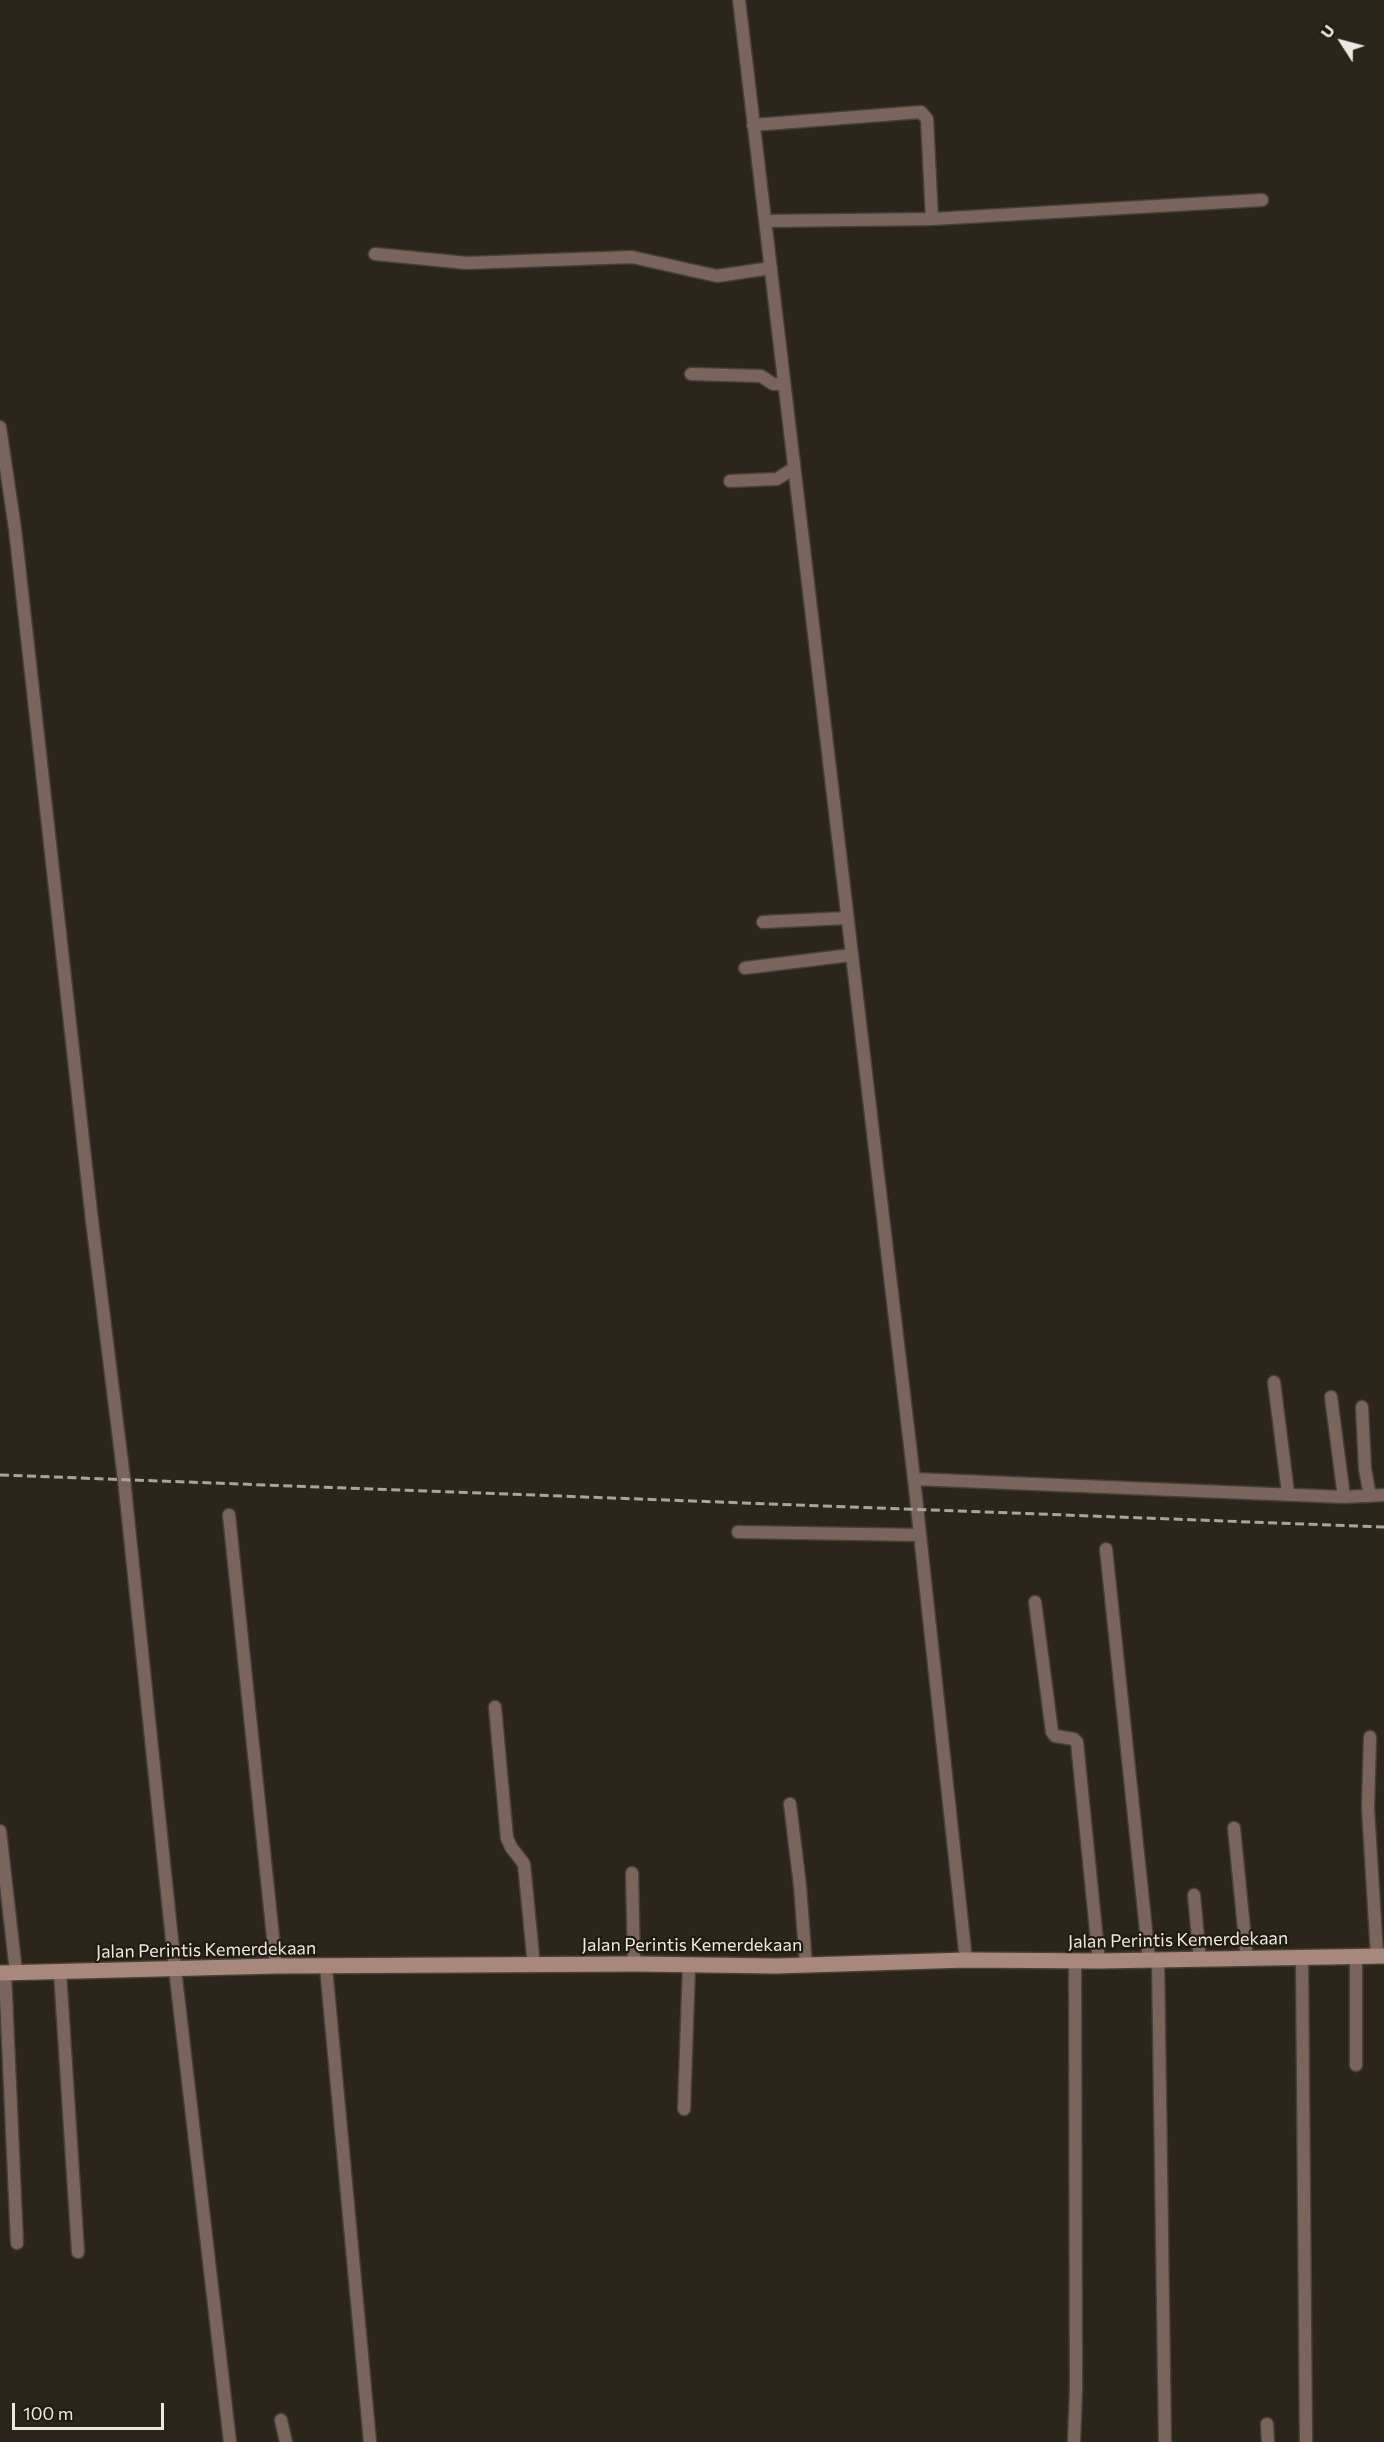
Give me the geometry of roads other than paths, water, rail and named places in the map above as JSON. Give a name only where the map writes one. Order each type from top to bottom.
[{"type":"street","points":[[739,0],[914,1479],[966,1960]]},
{"type":"street","points":[[753,125],[925,114],[932,219]]},
{"type":"street","points":[[765,221],[932,219],[1262,200]]},
{"type":"street","points":[[375,254],[467,263],[632,256],[717,276],[771,268]]},
{"type":"street","points":[[691,374],[761,376],[773,384],[784,384]]},
{"type":"street","points":[[0,427],[15,530],[92,1221],[124,1479],[175,1969],[230,2442]]},
{"type":"street","points":[[730,481],[777,479],[794,468]]},
{"type":"street","points":[[763,922],[847,918]]},
{"type":"street","points":[[745,968],[851,955]]},
{"type":"street","points":[[1274,1382],[1288,1493]]},
{"type":"street","points":[[1331,1397],[1344,1497]]},
{"type":"street","points":[[1362,1407],[1365,1469],[1370,1496]]},
{"type":"street","points":[[914,1479],[1344,1497],[1384,1495]]},
{"type":"street","points":[[229,1515],[276,1966]]},
{"type":"street","points":[[738,1532],[920,1535]]},
{"type":"street","points":[[1106,1549],[1153,1959],[1166,2442]]},
{"type":"street","points":[[1035,1602],[1052,1732],[1055,1736],[1074,1739],[1077,1742],[1099,1961]]},
{"type":"street","points":[[495,1707],[507,1838],[524,1864],[534,1966]]},
{"type":"street","points":[[1370,1737],[1368,1808],[1380,1956]]},
{"type":"street","points":[[790,1804],[800,1886],[806,1965]]},
{"type":"street","points":[[1234,1828],[1247,1959]]},
{"type":"street","points":[[0,1831],[17,2243]]},
{"type":"street","points":[[632,1873],[634,1964]]},
{"type":"street","points":[[1194,1894],[1200,1960]]},
{"type":"street","name":"Jalan Perintis Kemerdekaan","points":[[7,1973],[276,1966],[806,1965],[966,1960],[1099,1961],[1380,1956]]},
{"type":"street","points":[[1356,1957],[1356,2065]]},
{"type":"street","points":[[1302,1959],[1306,2442]]},
{"type":"street","points":[[1074,2442],[1076,2389],[1075,1961]]},
{"type":"street","points":[[684,2109],[689,1965]]},
{"type":"street","points":[[326,1967],[370,2442]]},
{"type":"street","points":[[60,1972],[78,2252]]},
{"type":"street","points":[[282,2420],[286,2442]]},
{"type":"street","points":[[1267,2424],[1268,2442]]},
{"type":"railway","points":[[0,1475],[1384,1527]]}]
